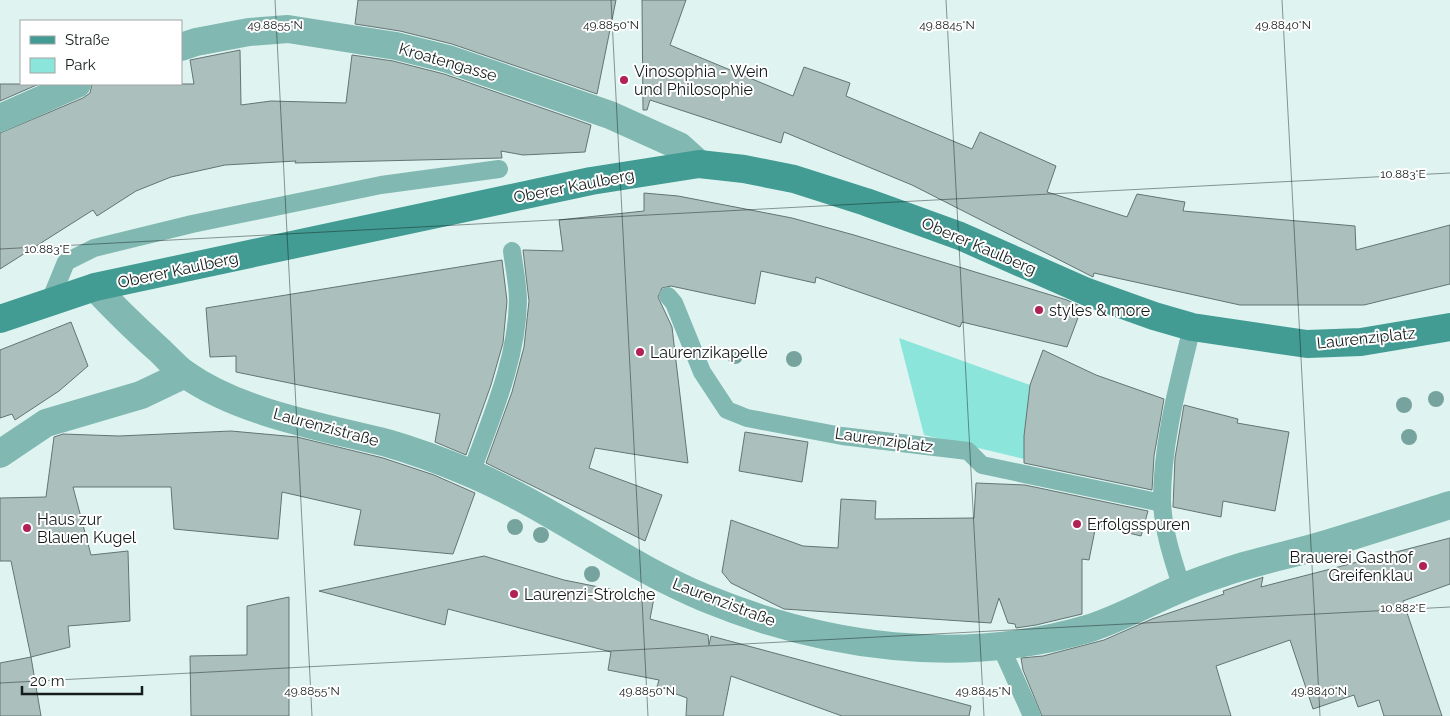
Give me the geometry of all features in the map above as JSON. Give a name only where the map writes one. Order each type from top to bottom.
[{"type":"street","name":"Kroatengasse","points":[[182,47],[196,42],[249,32],[288,28],[396,46],[448,59],[610,115],[679,146],[699,164]]},
{"type":"street","points":[[1,114],[74,85]]},
{"type":"street","name":"Oberer Kaulberg","points":[[0,319],[95,287],[590,181],[699,164],[744,169],[794,179],[866,202],[960,236],[1087,292]]},
{"type":"street","name":"Laurenzistraße","points":[[95,287],[126,320],[185,374],[235,400],[276,415],[393,445],[471,473],[554,516],[628,561],[703,597],[750,615],[809,633],[893,647],[952,650],[1001,646],[1046,639],[1090,628],[1124,615],[1182,588]]},
{"type":"street","name":"Laurenziplatz","points":[[1087,292],[1154,316],[1192,327],[1307,344],[1361,342],[1450,327]]},
{"type":"street","points":[[0,454],[46,423],[141,395],[185,374]]},
{"type":"street","points":[[1182,588],[1236,568],[1316,547],[1450,505]]},
{"type":"lane","name":"Oberer Kaulberg","points":[[50,301],[66,262],[94,248],[192,224],[380,185],[499,169]]},
{"type":"lane","points":[[471,473],[498,399],[512,344],[518,300],[512,251]]},
{"type":"lane","name":"Laurenziplatz","points":[[668,296],[674,303],[702,372],[728,410],[747,418],[842,436],[968,451],[982,465],[1162,503]]},
{"type":"lane","points":[[1182,588],[1170,552],[1162,503],[1167,433],[1192,327]]},
{"type":"lane","points":[[1001,646],[1032,716]]},
{"type":"green space","points":[[899,338],[1030,385],[1024,436],[1024,459],[924,435]]},
{"type":"building","points":[[358,0],[616,0],[597,94],[452,44],[400,31],[355,24]]},
{"type":"building","points":[[642,0],[686,0],[670,45],[793,96],[804,67],[850,83],[846,96],[972,149],[980,132],[1056,166],[1047,192],[1127,217],[1137,194],[1185,202],[1183,211],[1355,226],[1356,250],[1450,225],[1450,284],[1364,305],[1240,305],[1094,273],[1093,277],[912,185],[784,132],[781,143],[650,100],[647,110],[643,110]]},
{"type":"building","points":[[240,50],[241,105],[271,101],[346,103],[352,55],[393,61],[444,74],[591,125],[585,152],[523,155],[501,151],[502,158],[295,163],[296,161],[225,165],[171,177],[136,191],[97,216],[93,210],[0,269],[0,133],[83,98],[90,93],[92,85],[194,84],[190,60]]},
{"type":"building","points":[[0,84],[37,85],[0,101]]},
{"type":"building","points":[[644,193],[678,196],[792,218],[1067,300],[1082,307],[1067,347],[962,322],[960,327],[816,277],[815,283],[761,271],[755,304],[671,286],[662,288],[658,297],[672,327],[688,463],[595,448],[589,468],[662,495],[645,541],[486,463],[512,392],[524,347],[529,301],[523,250],[563,251],[559,220],[644,211]]},
{"type":"building","points":[[502,260],[507,301],[503,343],[491,385],[466,455],[435,442],[440,414],[236,372],[236,356],[210,357],[206,308]]},
{"type":"building","points":[[71,322],[88,366],[59,391],[15,420],[12,414],[0,418],[0,350]]},
{"type":"building","points":[[1043,350],[1096,375],[1164,399],[1154,456],[1152,490],[1024,463],[1024,436],[1030,385]]},
{"type":"building","points":[[1184,405],[1238,419],[1237,423],[1289,432],[1275,511],[1223,501],[1221,517],[1173,507],[1175,458]]},
{"type":"building","points":[[231,431],[297,437],[383,458],[434,475],[475,493],[453,554],[354,545],[361,510],[282,492],[278,539],[174,529],[171,487],[73,487],[91,555],[128,551],[130,621],[68,626],[70,647],[31,657],[11,561],[0,561],[0,498],[46,497],[54,437],[63,434],[119,436]]},
{"type":"building","points":[[745,432],[808,442],[802,482],[739,471]]},
{"type":"building","points":[[976,483],[1025,485],[1148,511],[1141,536],[1096,525],[1089,560],[1082,559],[1082,614],[1016,628],[1015,624],[1008,623],[999,598],[991,623],[784,609],[731,583],[722,572],[731,520],[803,546],[838,548],[841,499],[876,501],[875,519],[974,518]]},
{"type":"building","points":[[1450,538],[1450,584],[1403,601],[1442,716],[1384,716],[1379,700],[1358,707],[1354,695],[1313,709],[1290,640],[1216,666],[1231,716],[1042,716],[1023,670],[1021,658],[1043,656],[1104,640],[1152,619],[1224,594],[1223,591],[1263,577],[1261,587]]},
{"type":"building","points":[[484,556],[564,580],[654,598],[650,619],[708,635],[709,645],[711,636],[971,706],[969,716],[842,716],[731,676],[723,716],[686,716],[687,698],[657,687],[659,680],[608,670],[611,652],[448,609],[445,625],[319,591]]},
{"type":"building","points":[[289,597],[289,716],[191,716],[190,656],[247,655],[247,606]]},
{"type":"building","points":[[31,657],[41,716],[0,716],[0,663]]},
{"type":"place","name":"Vinosophia - Wein und Philosophie","points":[[624,80]]},
{"type":"place","name":"styles & more","points":[[1039,310]]},
{"type":"place","name":"Laurenzikapelle","points":[[640,352]]},
{"type":"place","name":"Erfolgsspuren","points":[[1077,524]]},
{"type":"place","name":"Haus zur Blauen Kugel","points":[[27,528]]},
{"type":"place","name":"Brauerei Gasthof Greifenklau","points":[[1423,566]]},
{"type":"place","name":"Laurenzi-Strolche","points":[[514,594]]}]
